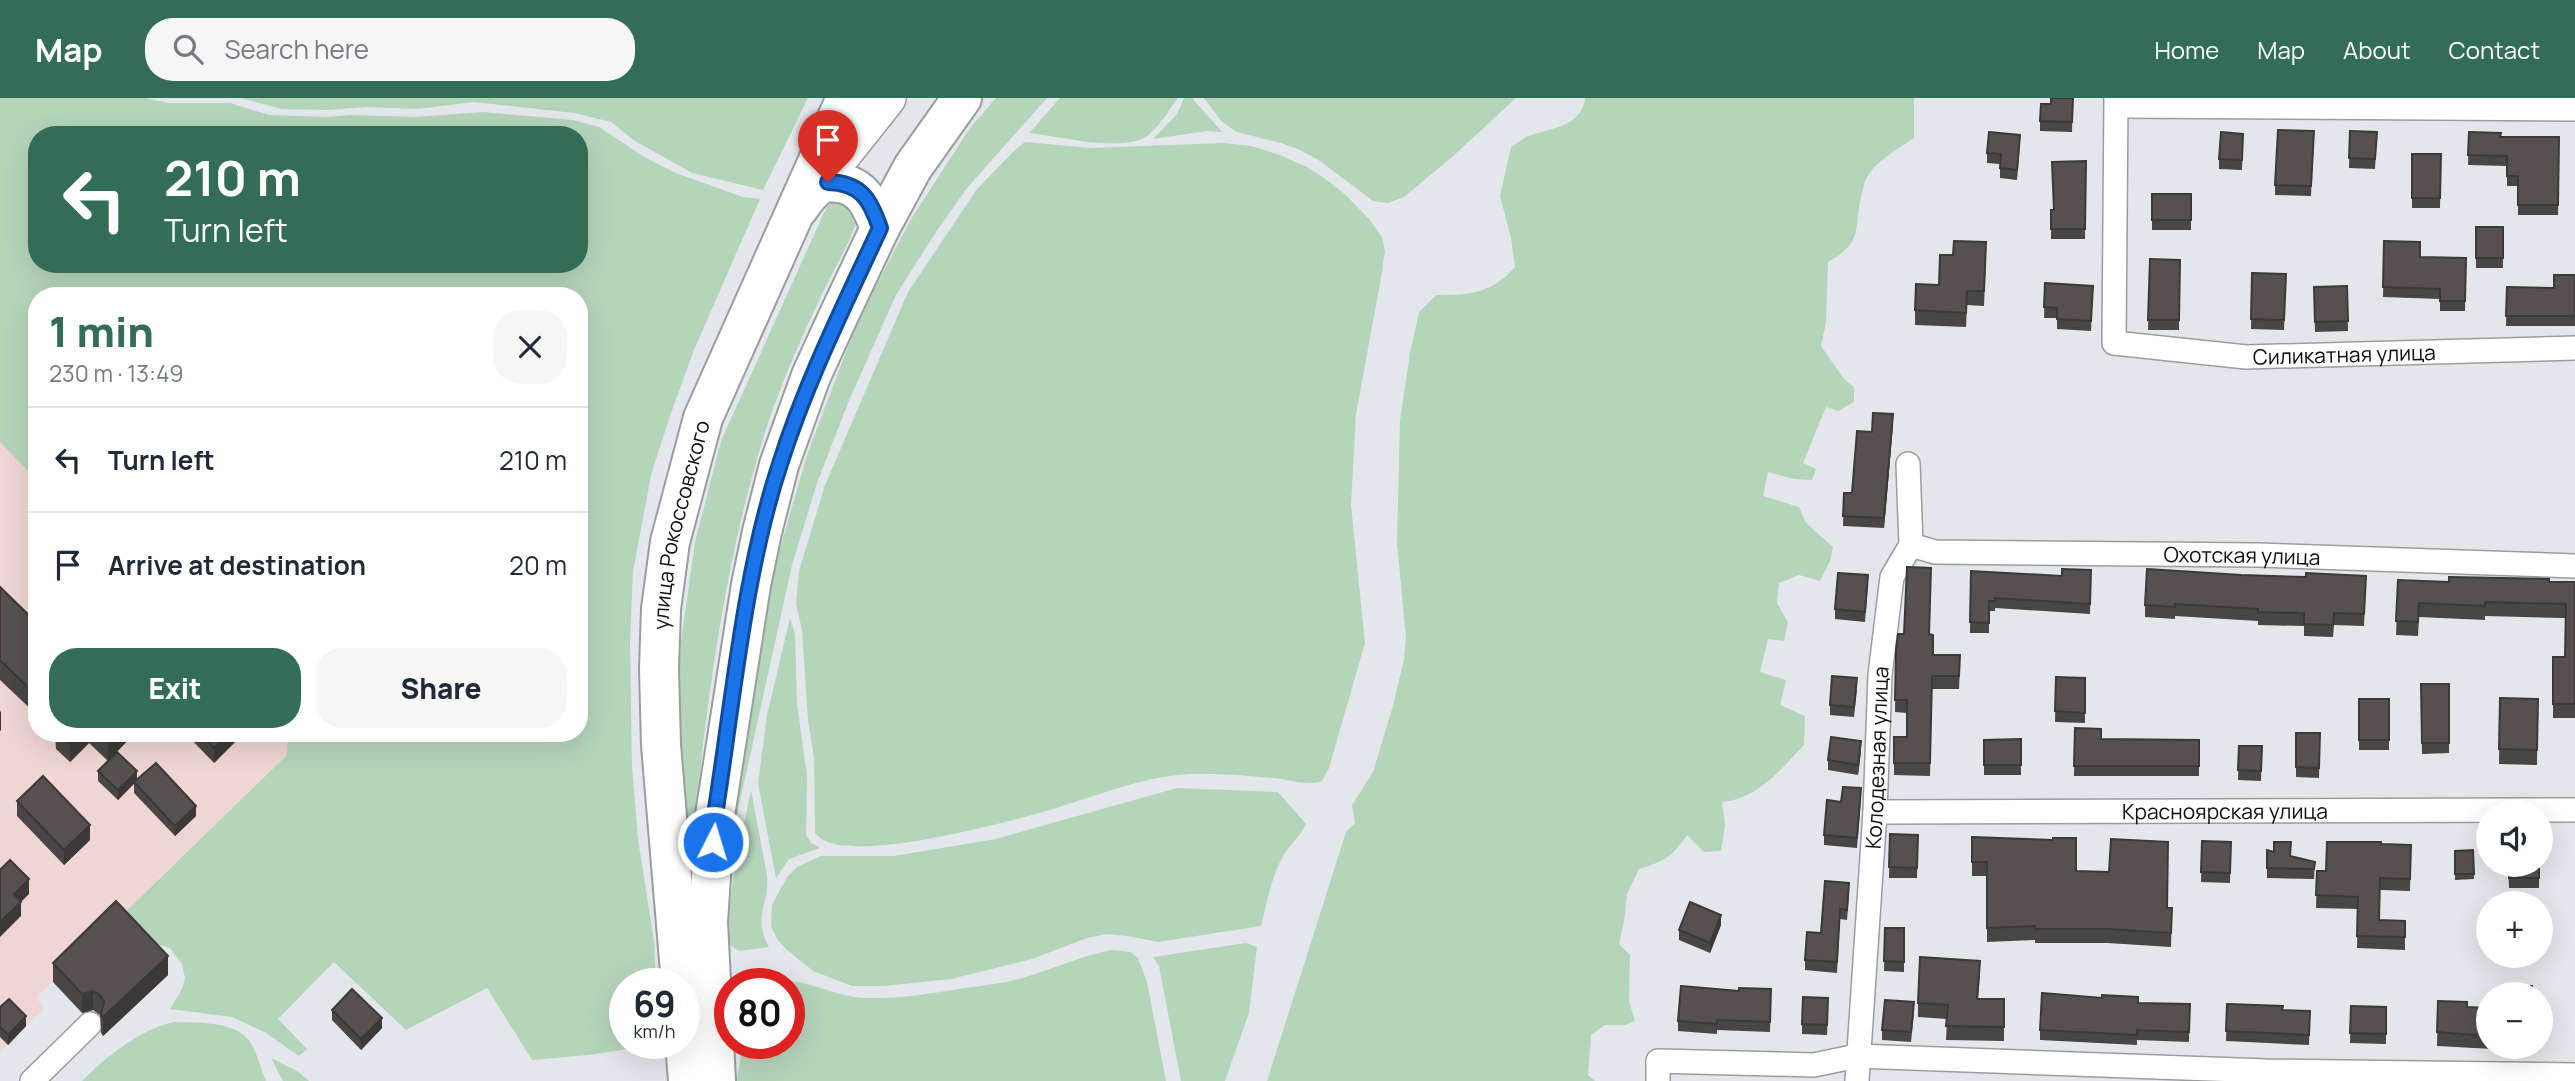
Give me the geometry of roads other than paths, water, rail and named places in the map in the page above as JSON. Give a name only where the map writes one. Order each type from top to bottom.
[{"type":"highway","name":"улица Рокоссовского","points":[[680,968],[661,745],[659,669],[661,609],[670,542],[703,418],[739,334],[808,197],[846,98]]},
{"type":"highway","points":[[716,1081],[708,922],[715,815],[751,585],[779,465],[811,376],[880,228],[914,167],[962,98]]},
{"type":"highway","points":[[808,197],[828,182],[852,186],[865,196],[873,207],[880,228]]},
{"type":"highway","points":[[686,1059],[688,1081]]},
{"type":"main road","points":[[808,197],[887,98]]},
{"type":"street","points":[[2116,102],[2575,109]]},
{"type":"street","name":"Силикатная улица","points":[[2116,102],[2115,343],[2246,357],[2575,348]]},
{"type":"street","points":[[1908,464],[1911,545]]},
{"type":"street","name":"Охотская улица","points":[[1911,545],[1936,552],[2258,555],[2575,566]]},
{"type":"street","name":"Колодезная улица","points":[[1857,1081],[1875,812],[1880,675],[1892,577],[1911,545]]},
{"type":"street","name":"Красноярская улица","points":[[1875,812],[2575,810]]},
{"type":"street","points":[[32,1081],[90,1024]]},
{"type":"street","points":[[1658,1071],[1814,1065],[1857,1056],[2253,1071],[2575,1075]]}]
